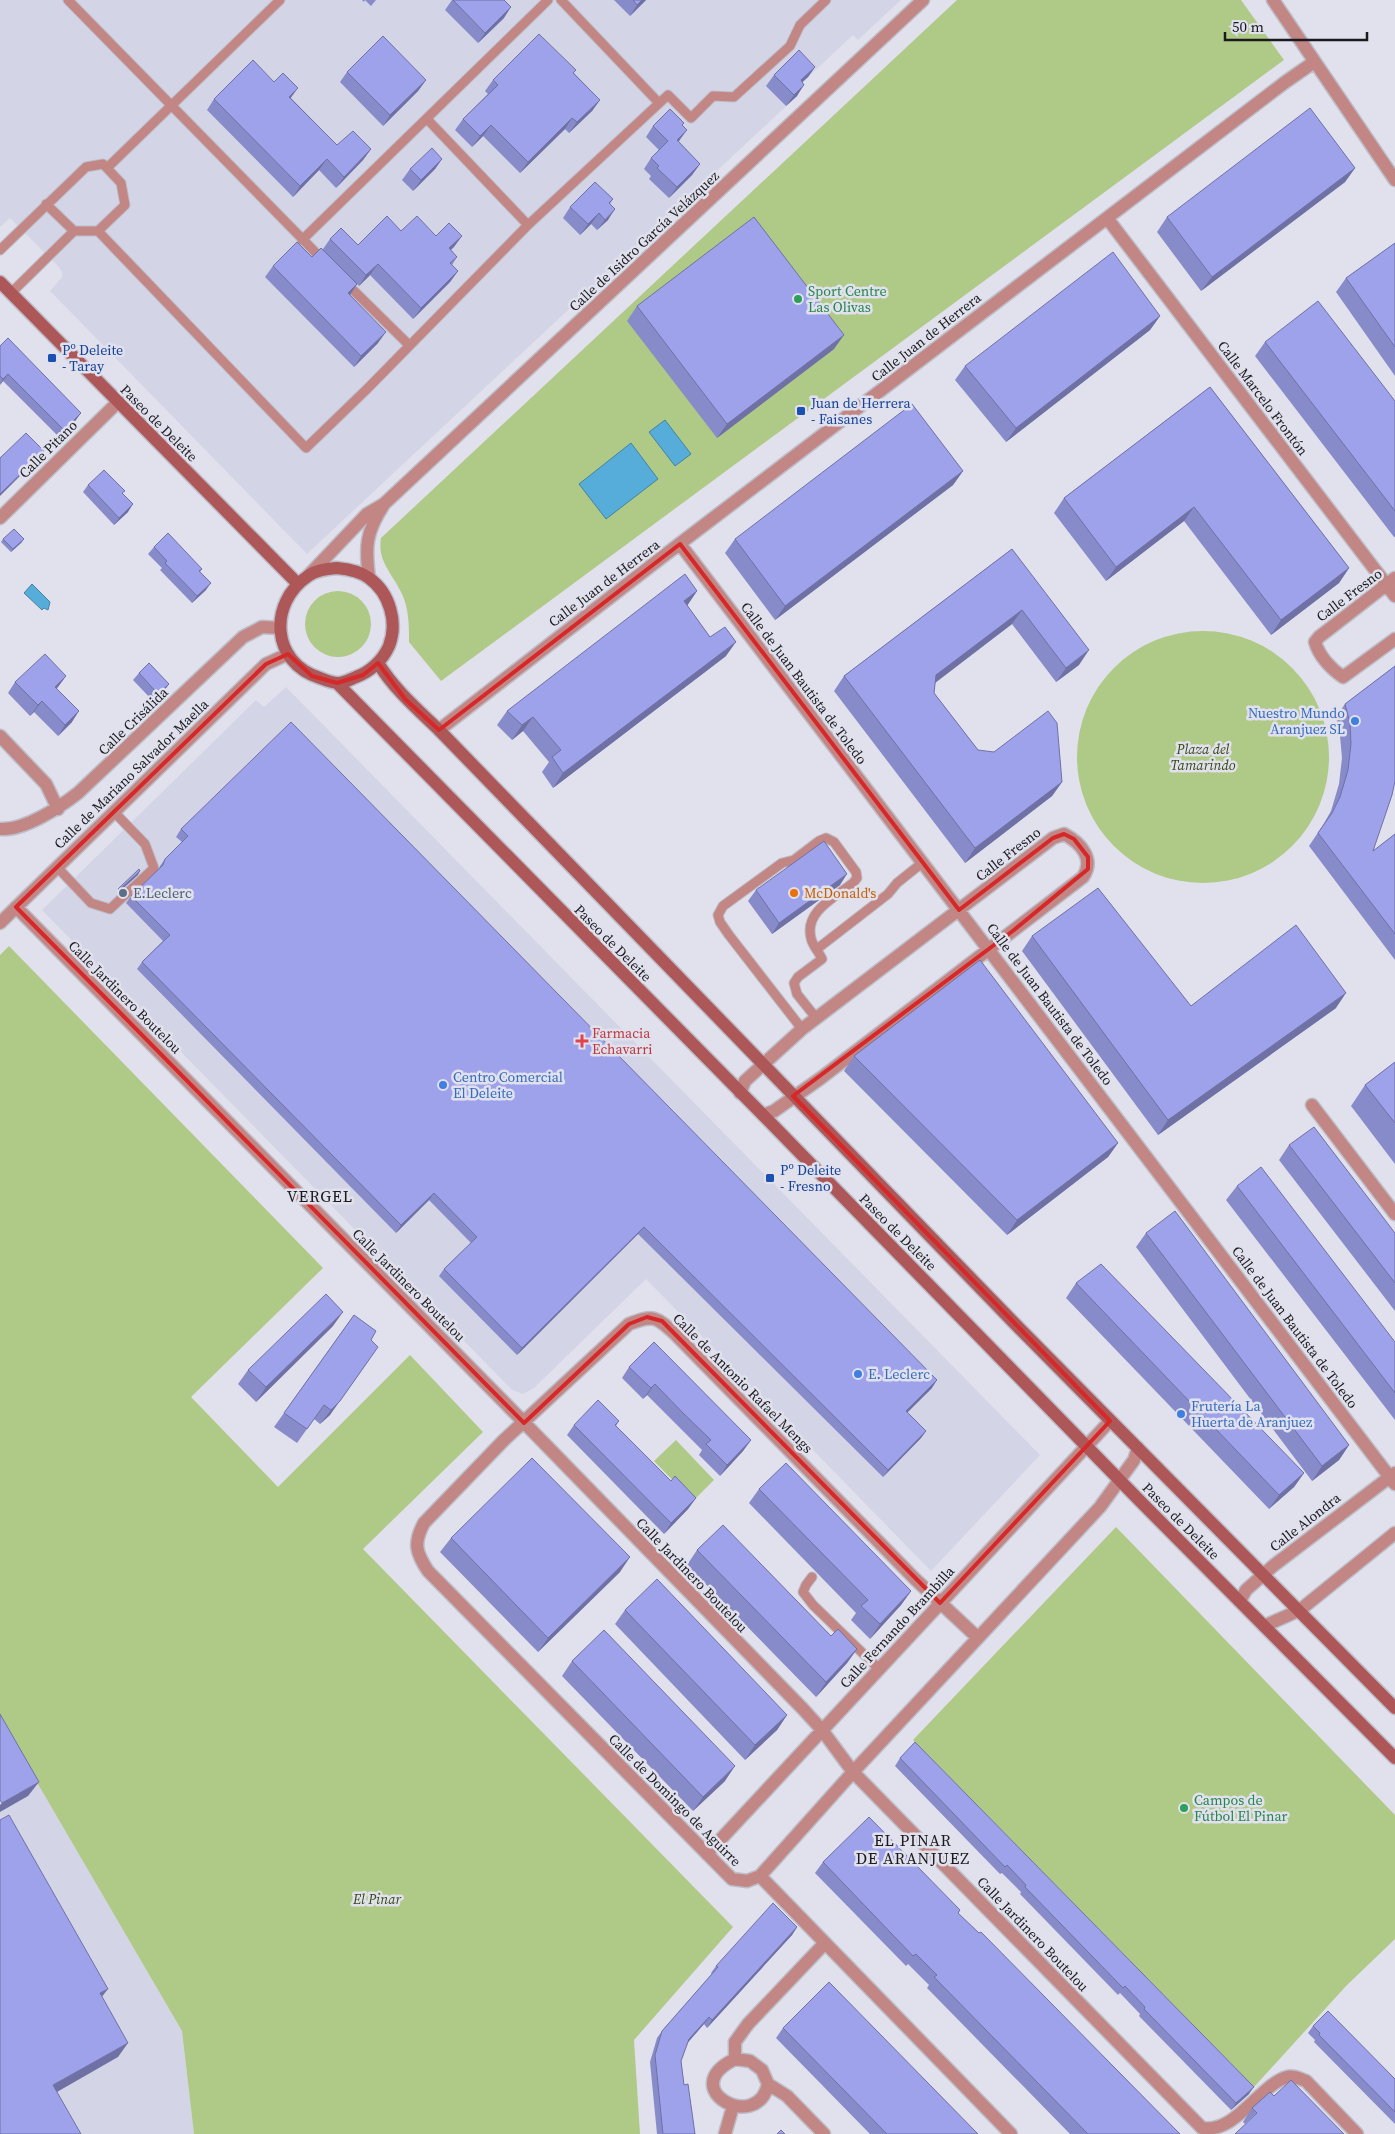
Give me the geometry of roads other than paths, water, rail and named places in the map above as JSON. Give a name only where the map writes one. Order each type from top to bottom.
[{"type":"main road","name":"Paseo de Deleite","points":[[0,282],[298,584]]},
{"type":"main road","points":[[337,568],[352,570],[369,577],[382,592],[391,609],[393,628],[389,647],[378,663],[363,675],[337,683],[312,676],[298,666],[288,654],[282,641],[280,628],[281,612],[286,597],[309,575],[322,570],[337,568]]},
{"type":"main road","name":"Paseo de Deleite","points":[[378,663],[405,698],[439,730],[1110,1421],[1300,1610],[1395,1708]]},
{"type":"main road","name":"Paseo de Deleite","points":[[337,683],[763,1115],[1119,1480],[1395,1758]]},
{"type":"street","name":"Calle de Isidro García Velázquez","points":[[309,575],[367,514],[384,504],[923,0]]},
{"type":"street","points":[[1273,0],[1314,62],[1393,173]]},
{"type":"street","name":"Calle Juan de Herrera","points":[[439,730],[470,704],[1314,62]]},
{"type":"street","name":"Calle Marcelo Frontón","points":[[1107,218],[1391,581],[1395,596]]},
{"type":"street","name":"Calle Pitano","points":[[0,518],[118,402]]},
{"type":"street","name":"Calle de Isidro García Velázquez","points":[[369,577],[366,552],[368,534],[384,504]]},
{"type":"street","name":"Calle de Juan Bautista de Toledo","points":[[680,544],[1393,1478]]},
{"type":"street","name":"Calle Fresno","points":[[1391,581],[1315,642],[1317,649],[1334,671],[1343,677],[1395,639]]},
{"type":"street","name":"Calle Crisálida","points":[[0,829],[33,821],[58,809],[78,793],[243,637],[262,627],[280,628]]},
{"type":"street","name":"Calle de Mariano Salvador Maella","points":[[0,923],[266,664],[288,654]]},
{"type":"street","points":[[0,736],[46,784],[58,809]]},
{"type":"street","name":"Calle Fresno","points":[[740,1093],[745,1081],[802,1030],[1053,838],[1064,834],[1074,839],[1088,857],[1088,869],[1083,877],[821,1078],[774,1111],[763,1115]]},
{"type":"street","name":"Calle Jardinero Boutelou","points":[[16,906],[524,1423],[822,1730],[852,1772],[1202,2128],[1210,2132],[1220,2131],[1230,2126],[1287,2077],[1306,2081],[1357,2134]]},
{"type":"street","points":[[1312,1105],[1395,1214]]},
{"type":"street","name":"Calle de Antonio Rafael Mengs","points":[[417,1544],[418,1534],[424,1523],[504,1440],[629,1324],[647,1317],[662,1321],[940,1603],[978,1638]]},
{"type":"street","name":"Calle Fernando Brambilla","points":[[707,1854],[1110,1421]]},
{"type":"street","points":[[1011,2134],[760,1876],[852,1772],[1100,1507],[1134,1460],[1138,1448]]},
{"type":"street","name":"Calle Alondra","points":[[1240,1601],[1246,1590],[1264,1574],[1393,1478]]},
{"type":"street","points":[[1264,1626],[1300,1610],[1395,1534]]},
{"type":"street","name":"Calle de Domingo de Aguirre","points":[[417,1544],[419,1557],[428,1571],[732,1879],[747,1881],[760,1876]]},
{"type":"street","points":[[735,2059],[735,2042],[748,2024],[825,1943]]},
{"type":"street","points":[[735,2059],[750,2061],[762,2070],[768,2084],[766,2098],[758,2108],[745,2114],[732,2113],[720,2105],[713,2092],[714,2078],[722,2066],[735,2059]]},
{"type":"street","points":[[768,2084],[787,2096],[824,2134]]},
{"type":"street","points":[[725,2134],[732,2113]]},
{"type":"lane","points":[[68,0],[331,268]]},
{"type":"lane","points":[[107,168],[280,0]]},
{"type":"lane","points":[[302,240],[548,0]]},
{"type":"lane","points":[[560,0],[659,103]]},
{"type":"lane","points":[[98,231],[306,448],[368,388],[528,225],[668,95],[691,118],[713,96],[734,97],[790,46],[800,26],[826,0]]},
{"type":"lane","points":[[427,119],[528,225]]},
{"type":"lane","points":[[0,250],[46,204],[86,167],[103,164],[121,184],[125,205],[98,231],[74,231],[46,204]]},
{"type":"lane","points":[[11,293],[74,231]]},
{"type":"lane","points":[[338,275],[409,345]]},
{"type":"lane","points":[[57,867],[91,903],[110,910],[154,868],[145,844],[115,813]]},
{"type":"lane","points":[[802,1030],[729,935],[720,922],[718,915],[723,906],[782,862],[794,860],[826,838],[834,842],[856,872],[857,878],[814,913],[811,921],[811,941],[822,959],[798,977],[794,983],[798,994],[817,1019]]},
{"type":"lane","points":[[817,949],[888,894],[897,883],[922,863]]},
{"type":"lane","points":[[812,1577],[803,1592],[813,1605],[879,1669]]},
{"type":"water","points":[[665,420],[691,454],[675,466],[649,432]]},
{"type":"water","points":[[631,443],[658,479],[606,519],[579,484]]},
{"type":"water","points":[[32,584],[50,602],[48,610],[44,608],[42,610],[24,593]]},
{"type":"place","name":"Sport Centre Las Olivas","points":[[798,299]]},
{"type":"place","name":"Pº Deleite - Taray","points":[[52,358]]},
{"type":"place","name":"Juan de Herrera - Faisanes","points":[[801,411]]},
{"type":"place","name":"Nuestro Mundo Aranjuez SL","points":[[1355,721]]},
{"type":"place","name":"E.Leclerc","points":[[123,893]]},
{"type":"place","name":"McDonald's","points":[[794,893]]},
{"type":"place","name":"Farmacia Echavarri","points":[[582,1041]]},
{"type":"place","name":"Centro Comercial El Deleite","points":[[443,1085]]},
{"type":"place","name":"Pº Deleite - Fresno","points":[[770,1178]]},
{"type":"place","name":"E. Leclerc","points":[[858,1374]]},
{"type":"place","name":"Frutería La Huerta de Aranjuez","points":[[1181,1414]]},
{"type":"place","name":"Campos de Fútbol El Pinar","points":[[1184,1808]]},
{"type":"district","name":"VERGEL","points":[[320,1196]]},
{"type":"district","name":"EL PINAR DE ARANJUEZ","points":[[913,1849]]},
{"type":"park label","name":"Plaza del Tamarindo","points":[[1203,758]]},
{"type":"park label","name":"El Pinar","points":[[377,1899]]}]
